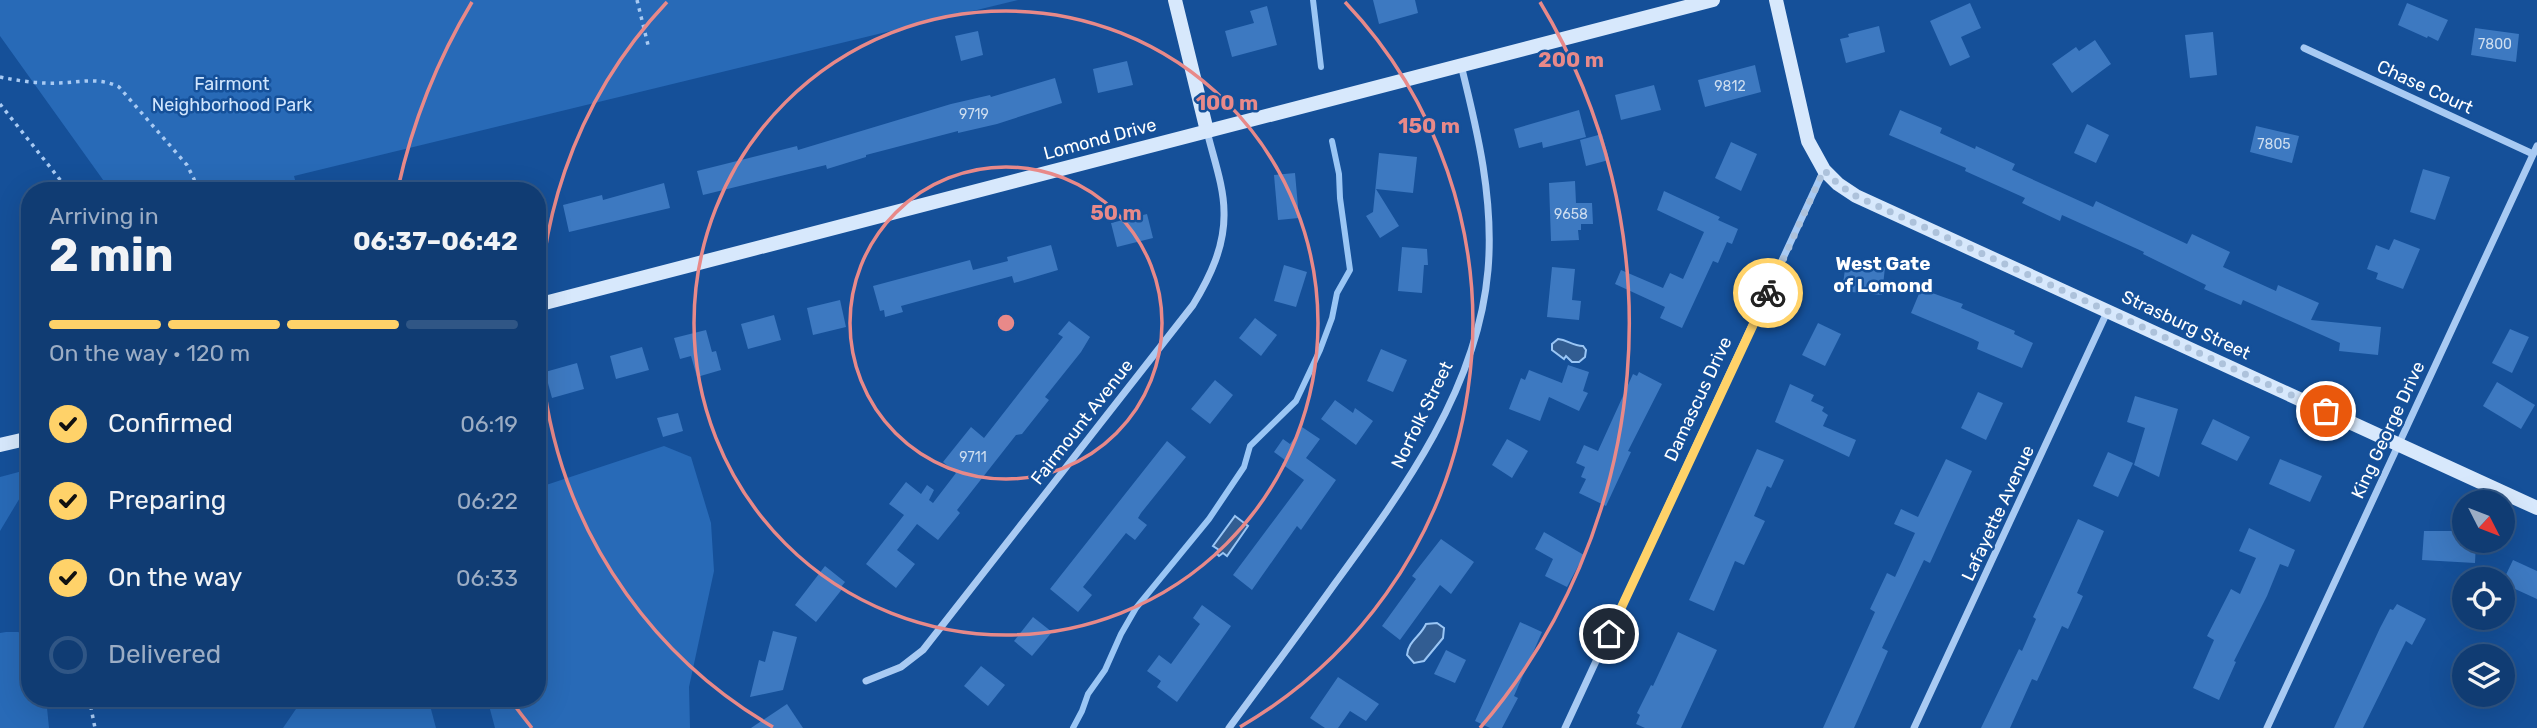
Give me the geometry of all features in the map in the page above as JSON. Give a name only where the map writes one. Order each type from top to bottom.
[{"type":"main road","points":[[1175,0],[1207,131]]},
{"type":"main road","name":"Lomond Drive","points":[[546,303],[1713,0]]},
{"type":"main road","points":[[1776,0],[1808,141],[1824,170]]},
{"type":"main road","name":"Strasburg Street","points":[[1824,170],[1856,196],[2537,508]]},
{"type":"main road","points":[[0,445],[21,440]]},
{"type":"street","name":"Chase Court","points":[[2304,48],[2535,150]]},
{"type":"street","name":"Norfolk Street","points":[[1229,728],[1394,503],[1424,454],[1455,391],[1479,326],[1488,272],[1490,235],[1487,189],[1480,144],[1461,65]]},
{"type":"street","name":"Fairmount Avenue","points":[[866,681],[901,667],[923,650],[1193,306],[1219,249],[1224,213],[1207,131]]},
{"type":"street","name":"King George Drive","points":[[2267,728],[2535,150]]},
{"type":"street","name":"Damascus Drive","points":[[1565,728],[1824,170]]},
{"type":"street","name":"Lafayette Avenue","points":[[1914,728],[2108,310]]},
{"type":"path","points":[[637,0],[648,44]]},
{"type":"path","points":[[0,76],[58,83],[107,81],[119,87],[187,165],[194,182]]},
{"type":"path","points":[[0,104],[62,182]]},
{"type":"path","points":[[91,707],[95,728]]},
{"type":"green space","name":"Fairmont Neighborhood Park","points":[[0,0],[1018,0],[294,176],[296,182],[105,182],[0,36]]},
{"type":"green space","points":[[664,446],[691,457],[711,523],[714,571],[689,687],[690,728],[495,728],[489,707],[546,707],[546,485]]},
{"type":"green space","points":[[21,471],[21,496],[0,531],[0,477]]},
{"type":"green space","points":[[0,633],[21,633],[21,707],[47,707],[49,728],[0,728]]},
{"type":"green space","points":[[297,707],[430,707],[436,728],[283,728]]},
{"type":"shaded area","points":[[1558,339],[1583,346],[1586,350],[1585,357],[1579,362],[1572,362],[1566,356],[1564,359],[1552,350],[1552,344]]},
{"type":"shaded area","points":[[1235,516],[1248,526],[1227,556],[1223,553],[1219,556],[1216,553],[1219,550],[1213,546]]},
{"type":"shaded area","points":[[1437,623],[1444,628],[1443,638],[1424,661],[1414,663],[1407,655],[1410,646],[1426,624]]},
{"type":"building","points":[[1373,0],[1415,0],[1418,13],[1379,24]]},
{"type":"building","points":[[1970,3],[1981,28],[1961,37],[1970,57],[1950,66],[1930,21]]},
{"type":"building","points":[[2407,3],[2448,20],[2438,41],[2398,25]]},
{"type":"building","points":[[1267,6],[1277,45],[1232,57],[1225,31],[1254,23],[1250,11]]},
{"type":"building","points":[[1879,26],[1885,52],[1846,63],[1840,39],[1849,37],[1848,34]]},
{"type":"building","points":[[2475,28],[2519,34],[2516,62],[2471,55]]},
{"type":"building","points":[[978,31],[983,55],[961,61],[955,36]]},
{"type":"building","points":[[2213,32],[2217,75],[2190,78],[2185,35]]},
{"type":"building","points":[[2095,40],[2111,64],[2072,93],[2052,64],[2076,47],[2079,51]]},
{"type":"building","points":[[1127,61],[1133,85],[1098,93],[1093,69]]},
{"type":"building","points":[[1755,65],[1761,92],[1705,107],[1698,80]]},
{"type":"building","points":[[1055,78],[1062,103],[997,124],[958,131],[866,155],[827,169],[826,165],[703,195],[697,171],[797,146],[798,150],[951,104],[990,95],[991,97]]},
{"type":"building","points":[[1654,85],[1661,110],[1621,120],[1615,95]]},
{"type":"building","points":[[1579,110],[1586,137],[1543,148],[1542,142],[1519,148],[1514,129]]},
{"type":"building","points":[[1900,110],[1942,128],[1940,133],[2015,164],[2012,170],[2093,207],[2096,201],[2187,244],[2192,234],[2230,252],[2223,267],[2276,291],[2278,285],[2319,303],[2311,320],[2381,327],[2378,355],[2339,351],[2340,343],[2243,300],[2241,305],[2204,289],[2206,285],[2143,254],[2144,252],[2062,215],[2060,221],[2022,203],[2025,198],[1965,171],[1966,168],[1889,135]]},
{"type":"building","points":[[2087,124],[2109,135],[2096,163],[2074,153]]},
{"type":"building","points":[[2256,126],[2299,136],[2292,163],[2250,152]]},
{"type":"building","points":[[1602,134],[1609,160],[1586,166],[1580,140]]},
{"type":"building","points":[[1731,142],[1757,154],[1741,191],[1715,178]]},
{"type":"building","points":[[1379,153],[1417,157],[1413,193],[1376,189],[1399,226],[1380,238],[1366,216],[1373,212]]},
{"type":"building","points":[[2423,169],[2450,177],[2435,220],[2410,212]]},
{"type":"building","points":[[1295,173],[1299,218],[1278,220],[1274,175]]},
{"type":"building","points":[[1575,181],[1576,203],[1592,203],[1593,224],[1581,224],[1581,230],[1578,230],[1579,240],[1551,241],[1549,183]]},
{"type":"building","points":[[664,183],[670,208],[569,232],[563,205],[602,195],[603,200]]},
{"type":"building","points":[[1664,191],[1720,217],[1718,220],[1738,229],[1732,244],[1727,242],[1718,263],[1713,261],[1682,328],[1660,318],[1665,307],[1615,284],[1621,270],[1663,288],[1670,273],[1683,279],[1704,232],[1657,210]]},
{"type":"building","points":[[1147,214],[1153,238],[1117,247],[1111,223]]},
{"type":"building","points":[[2394,239],[2420,249],[2403,289],[2376,279],[2378,273],[2367,269],[2376,245],[2389,250]]},
{"type":"building","points":[[1051,245],[1058,270],[1014,283],[1012,276],[901,306],[903,312],[885,317],[884,310],[880,311],[873,286],[970,260],[973,270],[1008,261],[1007,257]]},
{"type":"building","points":[[1402,247],[1427,249],[1428,265],[1424,265],[1422,293],[1398,291]]},
{"type":"building","points":[[1846,262],[1885,267],[1882,295],[1842,291]]},
{"type":"building","points":[[1284,265],[1307,272],[1296,307],[1274,301]]},
{"type":"building","points":[[1552,267],[1575,269],[1572,300],[1581,301],[1579,320],[1547,317]]},
{"type":"building","points":[[1921,289],[1963,304],[1961,308],[2015,331],[2014,334],[2033,343],[2022,368],[1977,349],[1979,342],[1973,339],[1911,313]]},
{"type":"building","points":[[840,300],[846,327],[813,335],[807,308]]},
{"type":"building","points":[[774,315],[781,340],[748,349],[741,324]]},
{"type":"building","points":[[1255,318],[1277,335],[1261,356],[1239,338]]},
{"type":"building","points":[[1069,321],[1090,337],[1081,352],[1045,397],[1049,400],[1022,434],[1016,435],[957,510],[960,513],[938,540],[917,524],[897,550],[915,564],[896,588],[866,564],[904,515],[889,504],[906,482],[921,494],[927,485],[934,490],[929,500],[933,503],[956,473],[943,462],[971,427],[984,438],[1063,337],[1058,334]]},
{"type":"building","points":[[1818,323],[1841,334],[1825,366],[1802,355]]},
{"type":"building","points":[[2510,329],[2529,337],[2512,373],[2492,363]]},
{"type":"building","points":[[706,330],[712,352],[716,351],[721,370],[697,377],[691,356],[680,359],[674,338]]},
{"type":"building","points":[[642,347],[649,370],[616,379],[610,356]]},
{"type":"building","points":[[1381,349],[1407,360],[1393,392],[1367,381]]},
{"type":"building","points":[[577,363],[584,389],[552,398],[546,372]]},
{"type":"building","points":[[1568,365],[1589,372],[1583,391],[1588,393],[1579,411],[1549,397],[1540,421],[1509,409],[1521,378],[1525,380],[1529,370],[1562,383]]},
{"type":"building","points":[[1639,372],[1662,384],[1628,451],[1631,452],[1606,506],[1579,493],[1586,479],[1581,477],[1585,467],[1576,463],[1584,445],[1598,451],[1633,374],[1637,376]]},
{"type":"building","points":[[1215,380],[1233,395],[1210,424],[1191,409]]},
{"type":"building","points":[[2497,382],[2535,405],[2521,429],[2483,406]]},
{"type":"building","points":[[1790,384],[1814,395],[1811,401],[1824,407],[1822,411],[1828,415],[1823,426],[1856,440],[1849,457],[1775,422]]},
{"type":"building","points":[[1978,392],[2003,403],[1986,440],[1961,428]]},
{"type":"building","points":[[2135,396],[2178,409],[2159,477],[2134,465],[2145,428],[2127,422]]},
{"type":"building","points":[[1335,400],[1353,413],[1355,408],[1373,421],[1356,445],[1321,419]]},
{"type":"building","points":[[678,413],[683,431],[663,437],[657,418]]},
{"type":"building","points":[[2213,419],[2250,437],[2237,461],[2201,444]]},
{"type":"building","points":[[1302,427],[1320,439],[1306,458],[1336,480],[1301,530],[1297,526],[1252,590],[1233,575],[1304,480],[1282,464],[1285,460],[1274,452],[1283,439],[1290,444]]},
{"type":"building","points":[[1507,439],[1528,451],[1512,478],[1492,465]]},
{"type":"building","points":[[1167,441],[1186,457],[1138,518],[1147,525],[1135,540],[1126,533],[1083,587],[1092,595],[1078,612],[1050,589]]},
{"type":"building","points":[[1757,449],[1784,460],[1771,488],[1767,486],[1754,516],[1765,521],[1744,565],[1735,561],[1714,611],[1689,600]]},
{"type":"building","points":[[2108,452],[2133,463],[2118,497],[2093,486]]},
{"type":"building","points":[[1946,459],[1972,471],[1930,563],[1924,560],[1882,648],[1888,651],[1854,728],[1823,728],[1875,612],[1870,609],[1887,573],[1895,577],[1915,533],[1894,524],[1901,509],[1918,517]]},
{"type":"building","points":[[2280,459],[2322,476],[2310,502],[2269,484]]},
{"type":"building","points":[[2078,519],[2104,531],[2077,593],[2083,596],[2068,629],[2062,626],[2037,681],[2032,679],[2010,728],[1981,728],[2019,649],[2022,651],[2036,619],[2033,617]]},
{"type":"building","points":[[2249,528],[2295,550],[2288,567],[2280,564],[2234,661],[2236,662],[2219,700],[2193,688],[2214,640],[2207,636],[2231,589],[2240,594],[2256,558],[2239,551]]},
{"type":"building","points":[[2424,531],[2452,531],[2452,553],[2475,553],[2475,563],[2422,560]]},
{"type":"building","points":[[1544,532],[1584,555],[1567,587],[1545,576],[1553,559],[1535,549]]},
{"type":"building","points":[[1441,539],[1474,562],[1451,594],[1440,585],[1400,640],[1382,626],[1416,579],[1412,576]]},
{"type":"building","points":[[2513,560],[2537,571],[2537,599],[2515,589],[2515,567],[2510,567]]},
{"type":"building","points":[[825,566],[845,582],[816,622],[795,605]]},
{"type":"building","points":[[2397,604],[2426,619],[2412,645],[2406,641],[2363,728],[2334,728],[2380,628],[2390,609],[2393,610]]},
{"type":"building","points":[[1202,605],[1231,626],[1177,702],[1157,687],[1161,681],[1147,671],[1159,655],[1171,664],[1200,624],[1193,618]]},
{"type":"building","points":[[1033,617],[1052,632],[1032,656],[1014,641]]},
{"type":"building","points":[[1520,622],[1542,632],[1514,696],[1518,698],[1502,728],[1490,728],[1475,721]]},
{"type":"building","points":[[773,631],[797,637],[783,690],[750,697],[759,660],[765,662]]},
{"type":"building","points":[[1678,632],[1717,650],[1681,728],[1645,728],[1636,724],[1640,715],[1637,713]]},
{"type":"building","points":[[1446,650],[1466,660],[1455,683],[1434,674]]},
{"type":"building","points":[[981,666],[1005,685],[988,706],[964,686]]},
{"type":"building","points":[[1338,677],[1379,704],[1366,721],[1350,711],[1338,728],[1325,728],[1310,718]]},
{"type":"building","points":[[787,704],[803,728],[751,728]]},
{"type":"waterway","points":[[1313,0],[1321,67]]},
{"type":"waterway","points":[[1073,728],[1088,694],[1105,670],[1136,608],[1209,519],[1244,467],[1250,446],[1296,401],[1320,350],[1332,318],[1337,293],[1350,270],[1339,174],[1332,141]]},
{"type":"way so far","points":[[1768,293],[1824,170],[1856,196],[2326,411]]},
{"type":"district","name":"West Gate of Lomond","points":[[1883,274]]},
{"type":"route","points":[[1609,634],[1768,293]]}]
